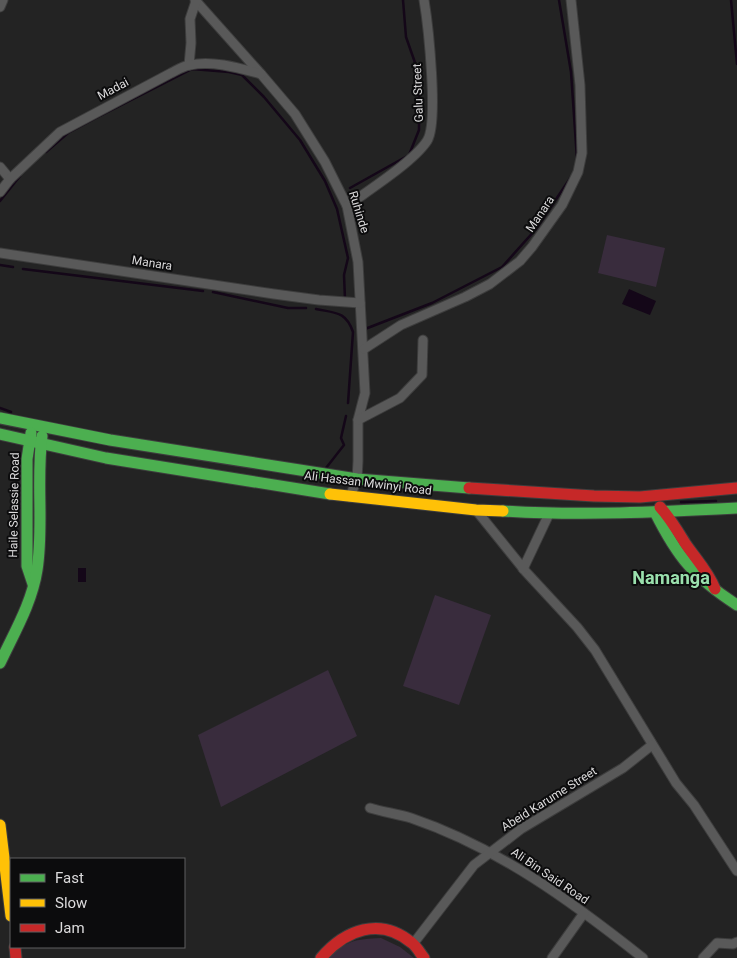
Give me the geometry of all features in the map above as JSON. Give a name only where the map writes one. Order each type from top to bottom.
[{"type":"main road","name":"Ali Hassan Mwinyi Road","points":[[0,418],[110,440],[357,479],[456,488],[594,496],[646,496],[737,488]]},
{"type":"main road","name":"Haile Selassie Road","points":[[0,663],[26,609],[34,586],[40,545],[35,442],[38,425]]},
{"type":"main road","name":"Ali Hassan Mwinyi Road","points":[[0,434],[106,458],[350,497],[476,510],[550,514],[660,512],[737,508]]},
{"type":"main road","points":[[646,496],[685,543],[716,589],[737,605]]},
{"type":"main road","points":[[0,825],[10,908]]},
{"type":"main road","points":[[321,958],[339,939],[358,930],[377,927],[397,932],[413,944],[424,958]]},
{"type":"street","points":[[0,7],[3,0]]},
{"type":"street","points":[[189,65],[191,56],[190,19],[196,0]]},
{"type":"street","name":"Ruhinde","points":[[196,0],[295,114],[313,141],[347,206],[358,262],[365,393],[358,420],[357,479],[350,497]]},
{"type":"street","name":"Galu Street","points":[[347,206],[403,164],[428,140],[431,131],[432,91],[424,0]]},
{"type":"street","name":"Manara","points":[[364,348],[401,325],[490,284],[520,261],[562,204],[578,172],[582,153],[580,84],[571,0]]},
{"type":"street","name":"Madai","points":[[0,192],[10,178],[60,132],[171,72],[189,65],[229,65],[261,74]]},
{"type":"street","points":[[0,167],[10,178]]},
{"type":"street","name":"Manara","points":[[0,253],[283,296],[360,303]]},
{"type":"street","points":[[358,420],[400,398],[422,375],[423,340]]},
{"type":"street","points":[[476,510],[523,568],[577,627],[594,650],[652,745],[737,871]]},
{"type":"street","points":[[523,568],[550,514]]},
{"type":"street","name":"Abeid Karume Street","points":[[491,852],[520,830],[623,768],[652,745]]},
{"type":"street","points":[[370,808],[410,818],[491,852]]},
{"type":"street","name":"Ali Bin Said Road","points":[[413,944],[474,865],[491,852],[542,883],[643,958]]},
{"type":"street","points":[[552,958],[584,913]]},
{"type":"street","points":[[703,958],[717,943],[733,944],[737,942]]},
{"type":"shaded area","points":[[607,235],[665,248],[656,287],[598,273]]},
{"type":"shaded area","points":[[629,289],[656,301],[650,315],[622,304]]},
{"type":"shaded area","points":[[78,568],[86,568],[86,582],[78,582]]},
{"type":"shaded area","points":[[435,595],[491,615],[459,705],[403,686]]},
{"type":"shaded area","points":[[328,670],[357,736],[221,807],[198,735]]},
{"type":"shaded area","points":[[381,938],[400,947],[414,958],[327,958],[351,942]]},
{"type":"waterway","points":[[350,188],[409,155],[419,130],[419,74],[406,37],[403,0]]},
{"type":"waterway","points":[[559,0],[571,72],[577,159]]},
{"type":"waterway","points":[[731,0],[737,64]]},
{"type":"waterway","points":[[46,152],[68,133],[192,69],[242,75],[264,97],[300,140],[325,181],[337,209],[348,258],[344,275],[345,299]]},
{"type":"waterway","points":[[0,201],[20,176]]},
{"type":"waterway","points":[[365,329],[432,303],[502,267],[536,229],[571,177]]},
{"type":"waterway","points":[[0,265],[13,267]]},
{"type":"waterway","points":[[23,269],[203,291]]},
{"type":"waterway","points":[[251,287],[273,290]]},
{"type":"waterway","points":[[213,292],[288,308],[306,308]]},
{"type":"waterway","points":[[316,309],[339,314],[347,320],[353,332],[348,403]]},
{"type":"waterway","points":[[0,408],[11,412]]},
{"type":"waterway","points":[[326,468],[344,445],[341,438],[346,416]]},
{"type":"waterway","points":[[681,502],[716,501]]},
{"type":"traffic: fast","points":[[0,418],[110,440],[357,479],[469,488]]},
{"type":"traffic: fast","points":[[31,433],[27,459],[27,566],[33,584]]},
{"type":"traffic: fast","points":[[0,434],[106,458],[330,494]]},
{"type":"traffic: fast","points":[[0,663],[27,606],[35,582],[40,537],[40,453],[42,436]]},
{"type":"traffic: fast","points":[[503,511],[591,513],[737,508]]},
{"type":"traffic: fast","points":[[655,512],[671,542],[689,565],[709,585],[737,605]]},
{"type":"traffic: slow","points":[[330,494],[476,510],[503,511]]},
{"type":"traffic: slow","points":[[0,825],[10,908]]},
{"type":"traffic: jam","points":[[469,488],[640,497],[737,488]]},
{"type":"traffic: jam","points":[[660,507],[705,570],[715,589]]},
{"type":"traffic: jam","points":[[321,958],[341,940],[352,934],[375,928],[388,930],[400,935],[414,945],[424,958]]},
{"type":"traffic: jam","points":[[15,948],[16,958]]},
{"type":"district","name":"Namanga","points":[[671,577]]}]
